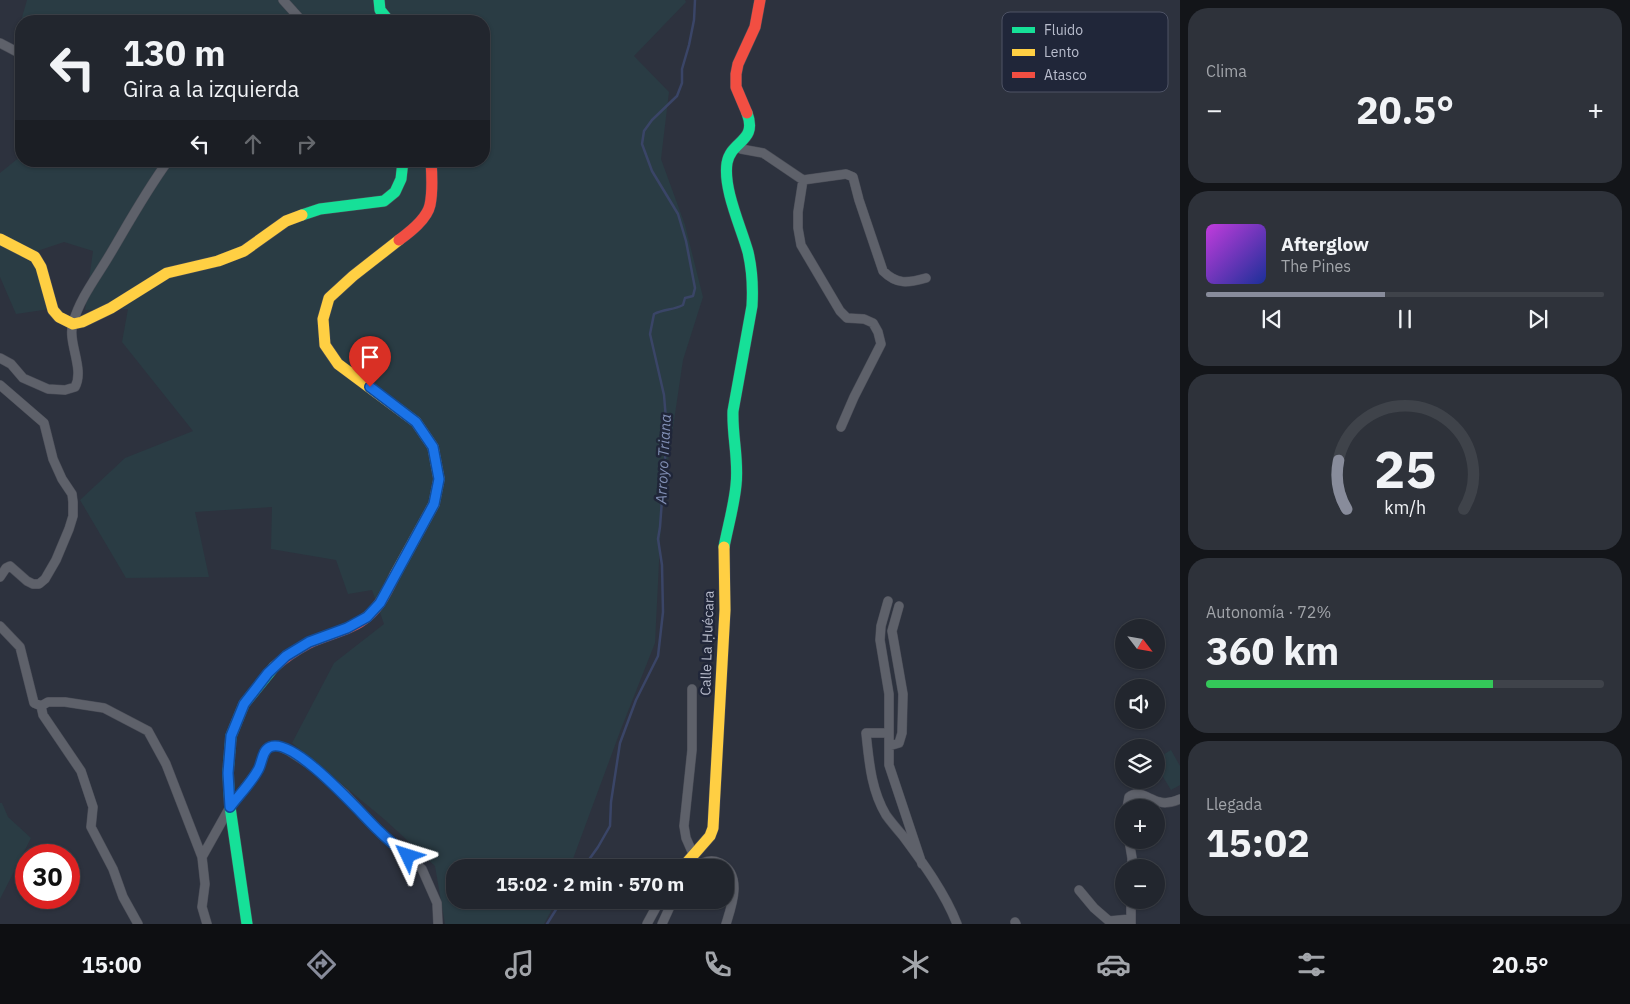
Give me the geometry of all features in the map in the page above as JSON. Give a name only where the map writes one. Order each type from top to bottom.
[{"type":"street","points":[[283,0],[297,15]]},
{"type":"street","points":[[379,0],[380,10],[384,15]]},
{"type":"street","name":"Calle La Ḥuécara","points":[[689,859],[710,836],[714,817],[725,610],[723,550],[736,485],[732,428],[753,291],[748,254],[729,192],[727,163],[731,151],[748,135],[750,124],[736,87],[736,74],[741,57],[755,27],[760,0]]},
{"type":"street","points":[[0,43],[15,51]]},
{"type":"street","points":[[737,146],[741,149],[763,153],[803,180],[846,174],[853,178],[882,271],[890,278],[908,283],[926,278]]},
{"type":"street","points":[[0,358],[11,364],[23,378],[48,389],[65,390],[75,386],[78,381],[78,374],[72,334],[73,324],[87,291],[164,167]]},
{"type":"street","points":[[0,239],[35,257],[41,266],[54,310],[59,317],[73,324],[91,319],[167,273],[218,261],[244,251],[286,221],[320,209],[384,201],[395,192],[401,179],[402,167]]},
{"type":"street","points":[[247,924],[230,807],[228,773],[231,736],[244,704],[268,673],[286,656],[309,642],[347,628],[367,617],[380,603],[434,504],[439,479],[433,447],[416,422],[338,364],[325,344],[323,319],[329,298],[416,227],[430,206],[431,167]]},
{"type":"street","points":[[803,180],[798,212],[801,245],[840,311],[847,318],[864,318],[873,323],[881,344],[841,427]]},
{"type":"street","points":[[0,385],[44,423],[53,459],[62,479],[72,494],[73,502],[73,516],[69,529],[56,560],[45,579],[39,584],[33,584],[10,566],[6,568],[0,577]]},
{"type":"street","points":[[888,601],[881,626],[880,640],[889,694],[888,765],[922,864]]},
{"type":"street","points":[[888,746],[899,743],[902,733],[903,694],[892,631],[899,606]]},
{"type":"street","points":[[0,626],[20,647],[34,702],[41,706],[44,715],[83,776],[93,807],[91,827],[113,869],[123,897],[138,924]]},
{"type":"street","name":"Calle La Ḥuécara","points":[[692,689],[692,750],[684,826],[686,838],[693,854]]},
{"type":"street","points":[[41,706],[48,702],[65,702],[104,708],[148,731],[166,764],[202,857],[205,884],[202,907],[207,924]]},
{"type":"street","points":[[888,733],[866,733],[870,771],[875,789],[886,814],[922,864],[958,924]]},
{"type":"street","points":[[202,857],[230,807],[258,770],[266,750],[271,746],[278,746],[315,768],[344,793],[379,831],[422,869],[437,903],[438,924]]},
{"type":"street","points":[[1129,799],[1133,794],[1139,794],[1152,799]]},
{"type":"street","points":[[1165,803],[1180,799]]},
{"type":"street","points":[[1078,890],[1109,921],[1130,921]]},
{"type":"street","points":[[647,924],[655,909]]},
{"type":"street","points":[[662,924],[669,909]]},
{"type":"street","points":[[726,924],[731,909]]},
{"type":"shaded area","points":[[27,0],[685,0],[686,2],[634,56],[669,92],[661,159],[685,225],[703,297],[683,360],[662,502],[655,643],[573,859],[446,859],[446,909],[552,909],[544,924],[445,924],[435,866],[384,819],[292,743],[334,663],[384,624],[372,590],[348,594],[336,560],[271,549],[272,507],[195,512],[209,577],[126,578],[80,500],[125,458],[193,431],[122,342],[128,309],[85,310],[93,251],[64,242],[37,251],[50,309],[16,314],[0,277],[0,173],[15,161],[15,167],[490,167],[490,15],[23,15]]},
{"type":"shaded area","points":[[1171,750],[1180,766],[1180,785],[1171,790],[1165,780],[1165,754]]},
{"type":"shaded area","points":[[0,803],[2,803],[8,817],[31,838],[28,844],[15,844],[15,869],[0,899]]},
{"type":"waterway","name":"Arroyo Triana","points":[[589,859],[610,826],[611,802],[620,743],[636,700],[658,656],[663,612],[662,565],[658,539],[667,432],[664,395],[650,334],[654,314],[683,305],[685,298],[693,296],[695,288],[686,241],[678,214],[652,171],[642,144],[644,131],[652,120],[677,96],[682,83],[682,69],[694,20],[695,0]]},
{"type":"waterway","name":"Arroyo Triana","points":[[547,924],[556,909]]},
{"type":"traffic: fast","points":[[379,0],[380,10],[384,15]]},
{"type":"traffic: fast","points":[[724,547],[734,501],[737,476],[733,411],[752,306],[751,272],[748,252],[733,208],[726,173],[729,155],[747,136],[749,130],[747,113]]},
{"type":"traffic: fast","points":[[302,215],[320,209],[384,201],[395,192],[401,179],[402,167]]},
{"type":"traffic: fast","points":[[247,924],[230,807],[228,773],[231,736],[244,704],[274,667]]},
{"type":"traffic: slow","points":[[0,239],[35,257],[41,267],[53,310],[59,317],[73,324],[82,322],[111,308],[167,273],[218,261],[244,251],[286,221],[302,215]]},
{"type":"traffic: slow","points":[[395,575],[434,504],[439,479],[433,447],[416,422],[338,364],[325,345],[323,319],[329,298],[353,276],[399,240]]},
{"type":"traffic: slow","points":[[690,859],[710,836],[713,828],[725,610],[724,547]]},
{"type":"traffic: jam","points":[[747,113],[736,87],[736,74],[738,64],[755,27],[760,0]]},
{"type":"traffic: jam","points":[[399,240],[418,225],[428,210],[432,189],[431,167]]},
{"type":"traffic: jam","points":[[274,667],[309,643],[362,621],[373,612],[395,575]]},
{"type":"route","points":[[370,387],[416,422],[433,447],[439,479],[434,504],[380,603],[367,617],[347,628],[309,642],[286,656],[268,673],[244,704],[231,736],[228,773],[230,807],[258,770],[266,750],[271,746],[278,746],[315,768],[344,793],[379,831],[408,856]]}]
